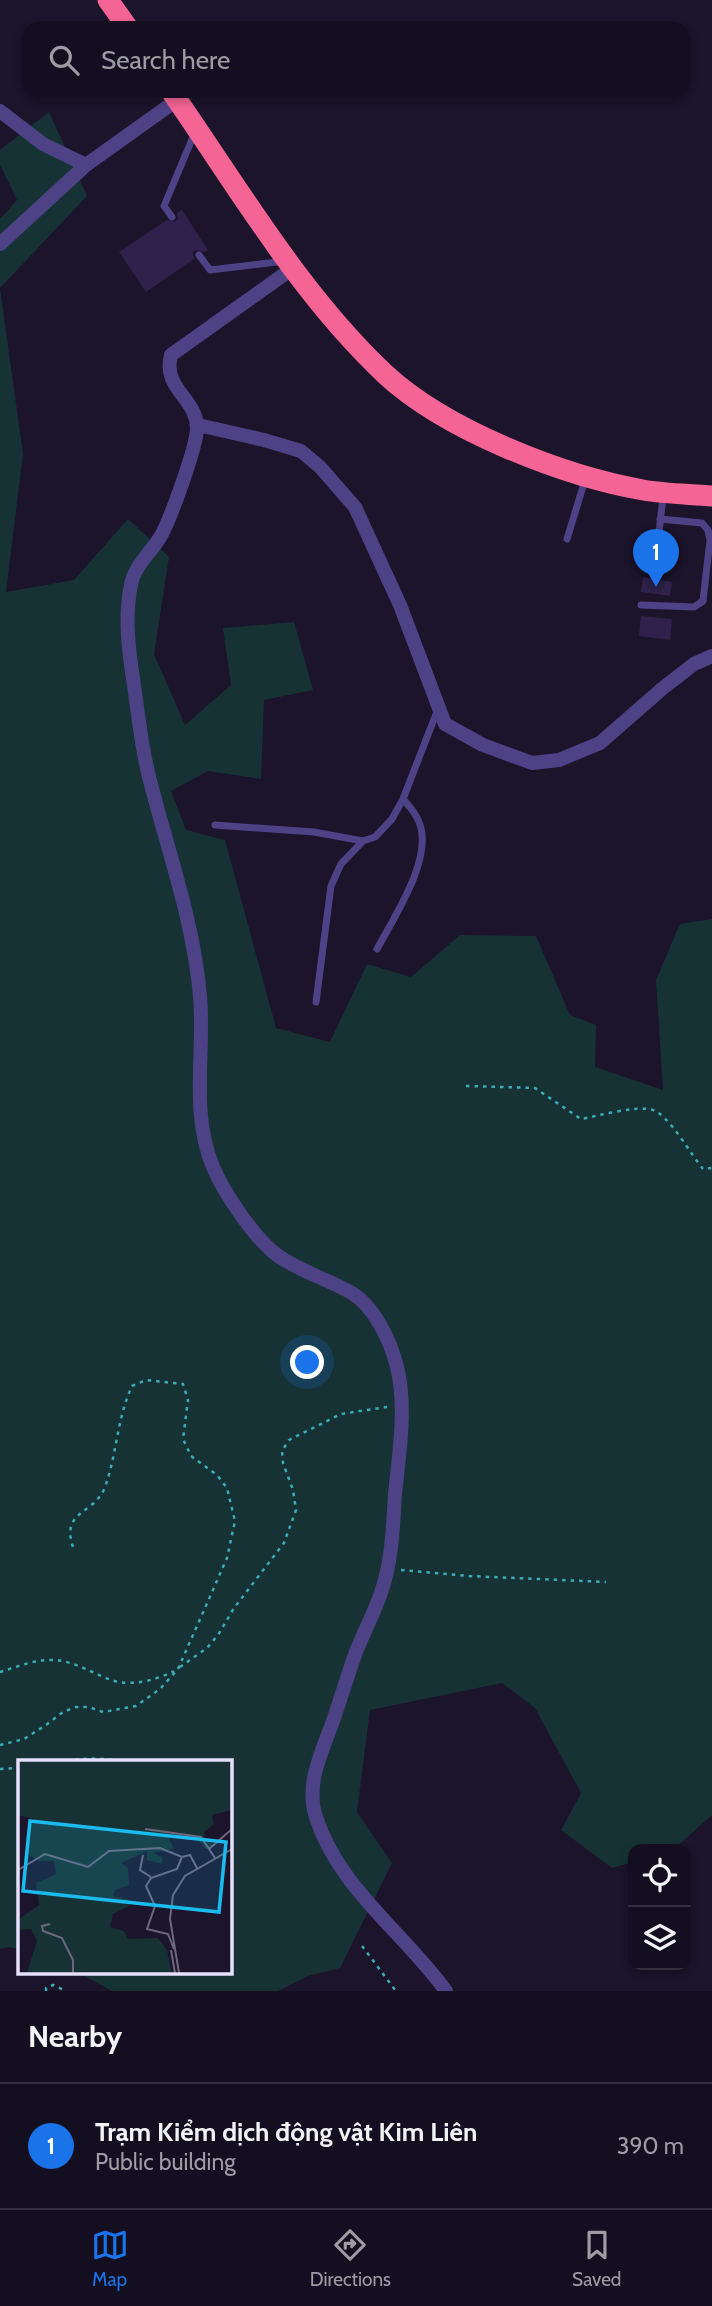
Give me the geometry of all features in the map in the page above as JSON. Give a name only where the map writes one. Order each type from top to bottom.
[{"type":"highway","points":[[108,0],[123,21]]},
{"type":"highway","points":[[175,98],[332,318],[386,375],[441,415],[503,447],[586,476],[644,490],[712,496]]},
{"type":"street","points":[[0,244],[86,165],[171,98]]},
{"type":"street","points":[[0,111],[43,144],[86,165]]},
{"type":"street","points":[[291,264],[171,355],[168,366],[170,378],[191,406],[198,425],[192,456],[162,536],[143,559],[131,580],[127,616],[130,663],[151,788],[194,944],[201,1001],[200,1119],[213,1167],[243,1217],[275,1254],[356,1294],[384,1329],[398,1370],[401,1404],[393,1527],[383,1590],[356,1651],[329,1732],[316,1761],[314,1812],[327,1845],[356,1887],[446,1991]]},
{"type":"street","points":[[198,425],[302,451],[320,467],[355,507],[400,605],[445,724],[483,745],[532,762],[559,760],[600,743],[663,688],[694,664],[712,656]]},
{"type":"lane","points":[[172,217],[164,206],[197,128]]},
{"type":"lane","points":[[200,255],[210,270],[291,264]]},
{"type":"lane","points":[[567,539],[586,476]]},
{"type":"lane","points":[[654,569],[663,492]]},
{"type":"lane","points":[[641,605],[694,607],[703,601],[710,540],[708,530],[702,523],[660,519]]},
{"type":"lane","points":[[316,1002],[331,886],[341,864],[363,841],[380,834],[403,799],[438,709]]},
{"type":"lane","points":[[377,949],[404,898],[421,854],[423,840],[419,821],[403,799]]},
{"type":"lane","points":[[215,825],[314,832],[363,841]]},
{"type":"path","points":[[466,1086],[535,1088],[581,1119],[625,1111],[653,1110],[666,1119],[704,1169],[712,1168]]},
{"type":"path","points":[[0,1745],[24,1739],[63,1712],[76,1707],[89,1707],[103,1712],[136,1706],[160,1689],[178,1669],[227,1558],[235,1521],[227,1488],[218,1475],[191,1456],[183,1439],[188,1400],[183,1384],[146,1380],[132,1386],[123,1404],[105,1487],[98,1500],[74,1518],[70,1528],[74,1550]]},
{"type":"path","points":[[0,1672],[37,1661],[55,1660],[76,1665],[113,1681],[134,1683],[163,1677],[178,1669],[207,1648],[218,1635],[234,1608],[284,1543],[296,1510],[293,1490],[283,1463],[282,1451],[289,1440],[341,1414],[401,1404]]},
{"type":"path","points":[[387,1568],[469,1576],[606,1582]]},
{"type":"path","points":[[69,1760],[117,1760]]},
{"type":"path","points":[[0,1769],[18,1768]]},
{"type":"path","points":[[362,1947],[396,1991]]},
{"type":"path","points":[[46,1991],[46,1988],[53,1985],[66,1991]]},
{"type":"green space","points":[[49,112],[87,196],[0,288],[0,219],[17,200],[0,165],[0,150]]},
{"type":"green space","points":[[0,288],[23,454],[6,592],[74,580],[128,519],[169,557],[154,654],[185,725],[231,685],[223,628],[294,622],[313,690],[264,700],[261,779],[208,771],[171,791],[186,830],[225,840],[276,1028],[330,1042],[367,964],[411,977],[460,935],[536,936],[570,1015],[596,1025],[595,1067],[663,1090],[656,980],[680,924],[712,919],[712,1815],[680,1844],[628,1844],[628,1863],[612,1868],[561,1830],[581,1793],[535,1708],[502,1683],[370,1710],[357,1812],[392,1863],[340,1968],[308,1976],[278,1991],[112,1991],[81,1974],[231,1974],[231,1760],[18,1760],[18,1949],[0,1949]]},
{"type":"building","points":[[182,210],[208,250],[196,250],[193,253],[194,259],[146,292],[119,252],[167,220],[175,222],[178,219],[177,213]]},
{"type":"building","points":[[643,577],[672,582],[670,596],[641,592]]},
{"type":"building","points":[[641,616],[672,619],[670,640],[639,636]]},
{"type":"place","name":"Trạm Kiểm dịch động vật Kim Liên","points":[[656,587]]}]
